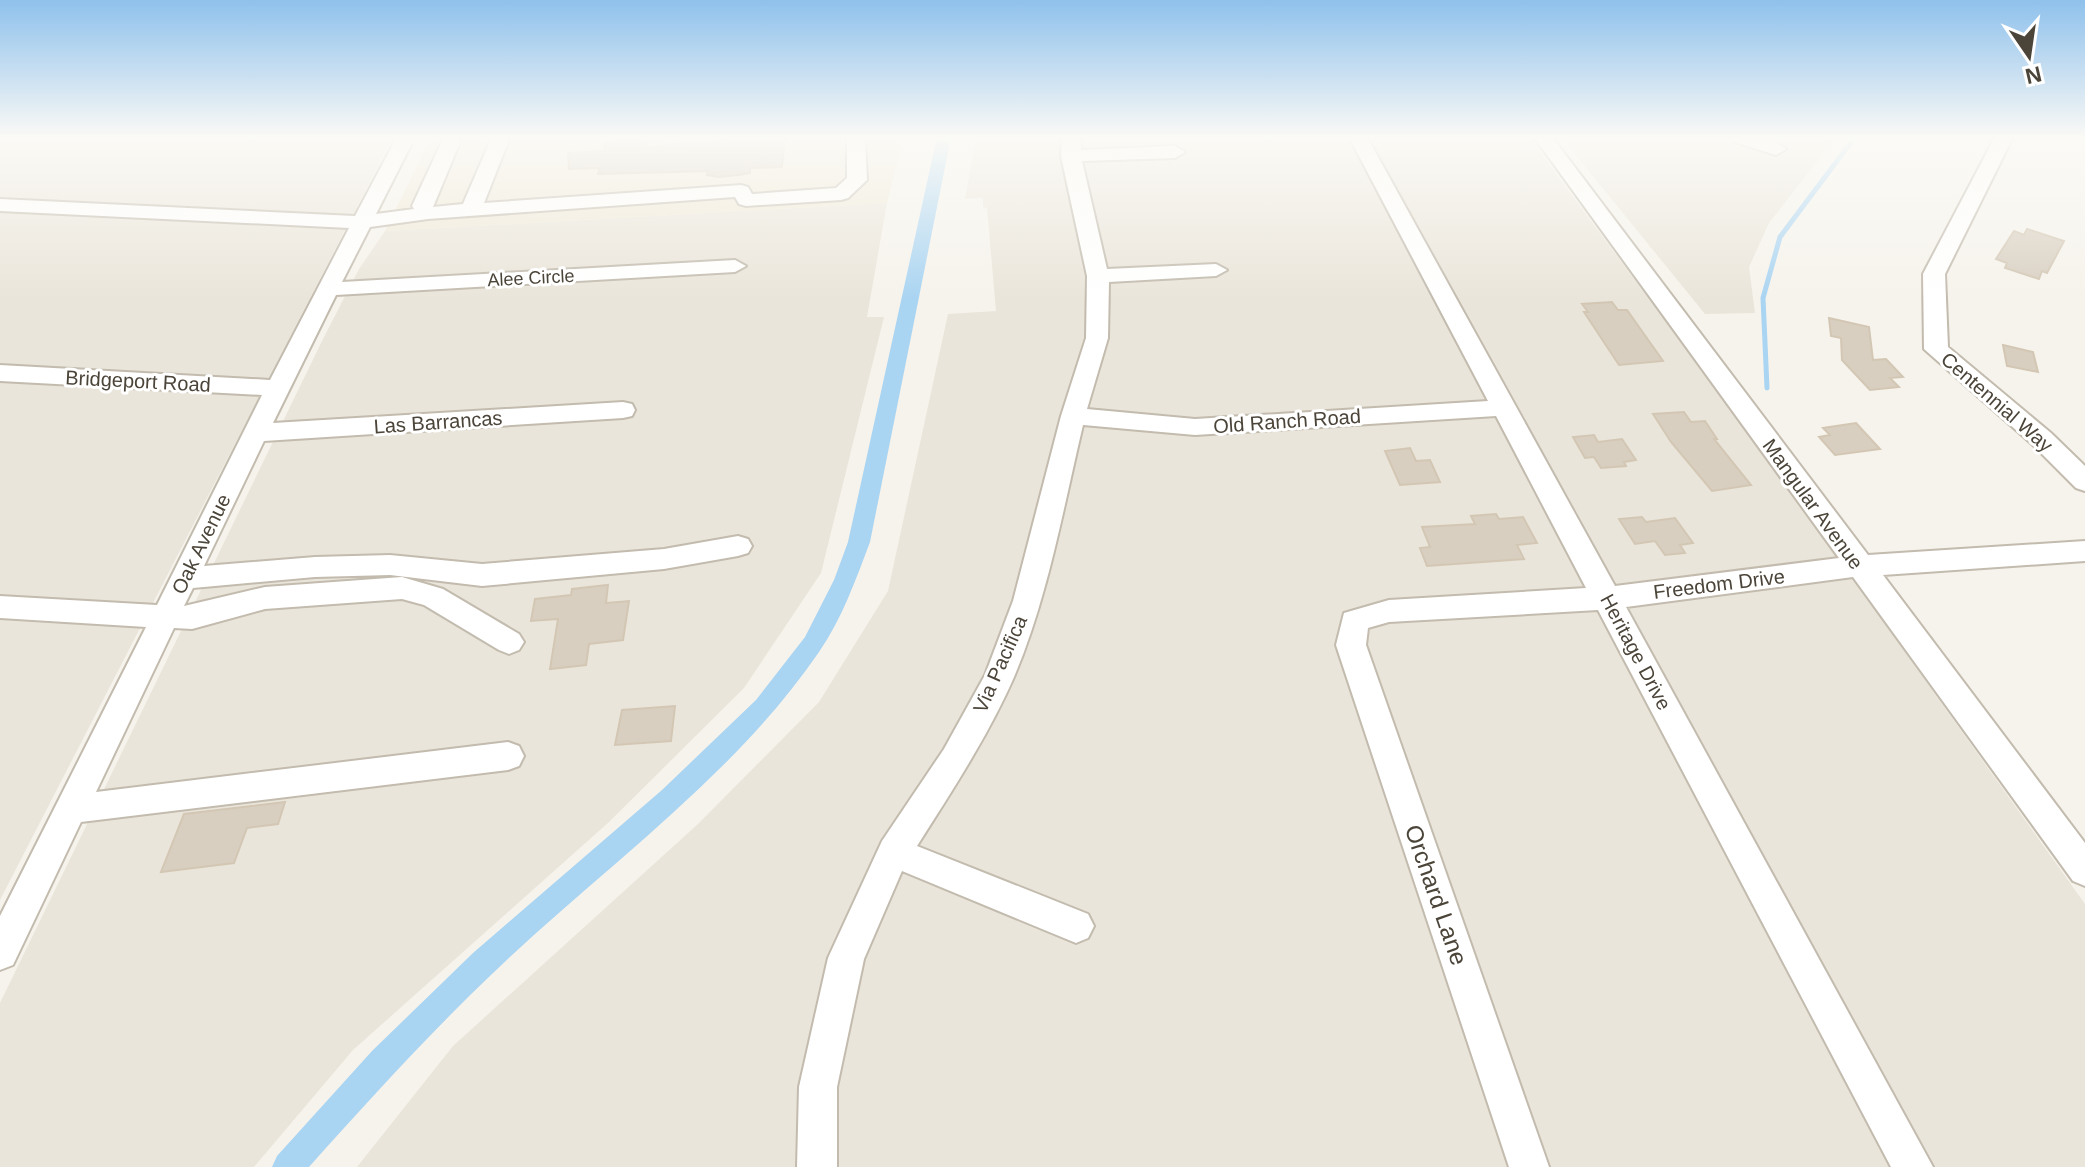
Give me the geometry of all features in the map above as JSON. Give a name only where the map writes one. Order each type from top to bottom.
[{"type":"street","name":"Oak Avenue","points":[[0,953],[186,578],[253,433],[378,191]]},
{"type":"street","points":[[428,213],[422,206],[429,191]]},
{"type":"street","points":[[471,209],[478,191]]},
{"type":"street","points":[[0,205],[362,222],[471,209],[734,191]]},
{"type":"street","points":[[741,191],[746,200],[844,191]]},
{"type":"street","name":"Via Pacifica","points":[[817,1167],[818,1087],[846,958],[894,852],[955,759],[999,677],[1027,601],[1073,416],[1097,338],[1098,276],[1080,191]]},
{"type":"street","name":"Heritage Drive","points":[[1387,191],[1913,1167]]},
{"type":"street","name":"Mangular Avenue","points":[[1583,191],[2085,870]]},
{"type":"street","name":"Centennial Way","points":[[1976,191],[1934,274],[1936,349],[2042,439],[2085,482]]},
{"type":"street","name":"Alee Circle","points":[[328,289],[735,266]]},
{"type":"street","points":[[1098,276],[1216,270]]},
{"type":"street","name":"Bridgeport Road","points":[[0,373],[276,388]]},
{"type":"street","name":"Old Ranch Road","points":[[1073,416],[1195,427],[1501,408]]},
{"type":"street","name":"Las Barrancas","points":[[253,433],[623,410]]},
{"type":"street","points":[[186,578],[315,567],[390,565],[482,575],[636,562],[738,546]]},
{"type":"street","name":"Freedom Drive","points":[[1354,621],[1389,611],[1607,598],[1860,566],[2085,551]]},
{"type":"street","points":[[0,607],[200,617],[228,606],[265,598],[402,588],[433,597],[509,642]]},
{"type":"street","name":"Orchard Lane","points":[[1354,621],[1351,645],[1529,1167]]},
{"type":"street","points":[[71,809],[508,756]]},
{"type":"street","points":[[894,852],[1076,926]]},
{"type":"shaded area","points":[[0,191],[365,191],[0,900]]},
{"type":"shaded area","points":[[404,191],[890,191],[887,203],[385,231]]},
{"type":"shaded area","points":[[966,191],[1569,191],[1765,456],[2085,904],[2085,1167],[357,1167],[453,1046],[698,824],[819,702],[888,591],[948,314],[996,311],[987,208],[983,207],[983,198],[965,199]]},
{"type":"shaded area","points":[[1605,191],[1794,191],[1769,223],[1749,267],[1755,313],[1705,314]]},
{"type":"shaded area","points":[[887,203],[867,317],[884,317],[821,573],[744,688],[609,822],[353,1050],[254,1167],[0,1167],[0,1003],[323,339],[359,269],[385,231]]},
{"type":"building","points":[[2027,229],[2064,241],[2047,273],[2042,271],[2039,279],[2005,268],[2007,263],[1996,259],[2014,231],[2024,235]]},
{"type":"building","points":[[1612,302],[1618,310],[1627,310],[1663,361],[1619,365],[1584,312],[1588,312],[1582,304]]},
{"type":"building","points":[[1829,318],[1869,327],[1873,360],[1886,359],[1903,377],[1890,378],[1899,387],[1870,390],[1842,360],[1841,338],[1831,336]]},
{"type":"building","points":[[2003,345],[2033,352],[2038,372],[2007,366]]},
{"type":"building","points":[[1684,412],[1691,422],[1705,421],[1717,439],[1714,439],[1751,485],[1712,491],[1671,442],[1653,414]]},
{"type":"building","points":[[1856,423],[1880,449],[1835,455],[1819,437],[1830,435],[1823,428]]},
{"type":"building","points":[[1594,435],[1598,442],[1622,439],[1636,460],[1624,462],[1626,466],[1601,468],[1594,457],[1585,458],[1573,437]]},
{"type":"building","points":[[1410,448],[1416,461],[1430,460],[1440,482],[1400,485],[1385,451]]},
{"type":"building","points":[[1496,514],[1499,519],[1523,517],[1537,543],[1517,545],[1524,559],[1427,566],[1420,548],[1430,547],[1422,527],[1475,524],[1471,516]]},
{"type":"building","points":[[1642,517],[1646,522],[1675,518],[1693,543],[1680,545],[1685,553],[1665,555],[1655,541],[1635,544],[1619,519]]},
{"type":"building","points":[[608,585],[606,603],[629,601],[623,640],[589,644],[586,665],[550,669],[558,619],[531,621],[535,599],[571,595],[572,589]]},
{"type":"building","points":[[675,706],[671,741],[615,745],[622,710]]},
{"type":"building","points":[[285,802],[278,824],[247,828],[234,863],[161,872],[184,814]]},
{"type":"waterway","points":[[288,1167],[383,1062],[483,963],[671,798],[764,707],[813,643],[845,580],[859,542],[933,191]]},
{"type":"waterway","points":[[1767,388],[1763,298],[1780,237],[1814,191]]}]
